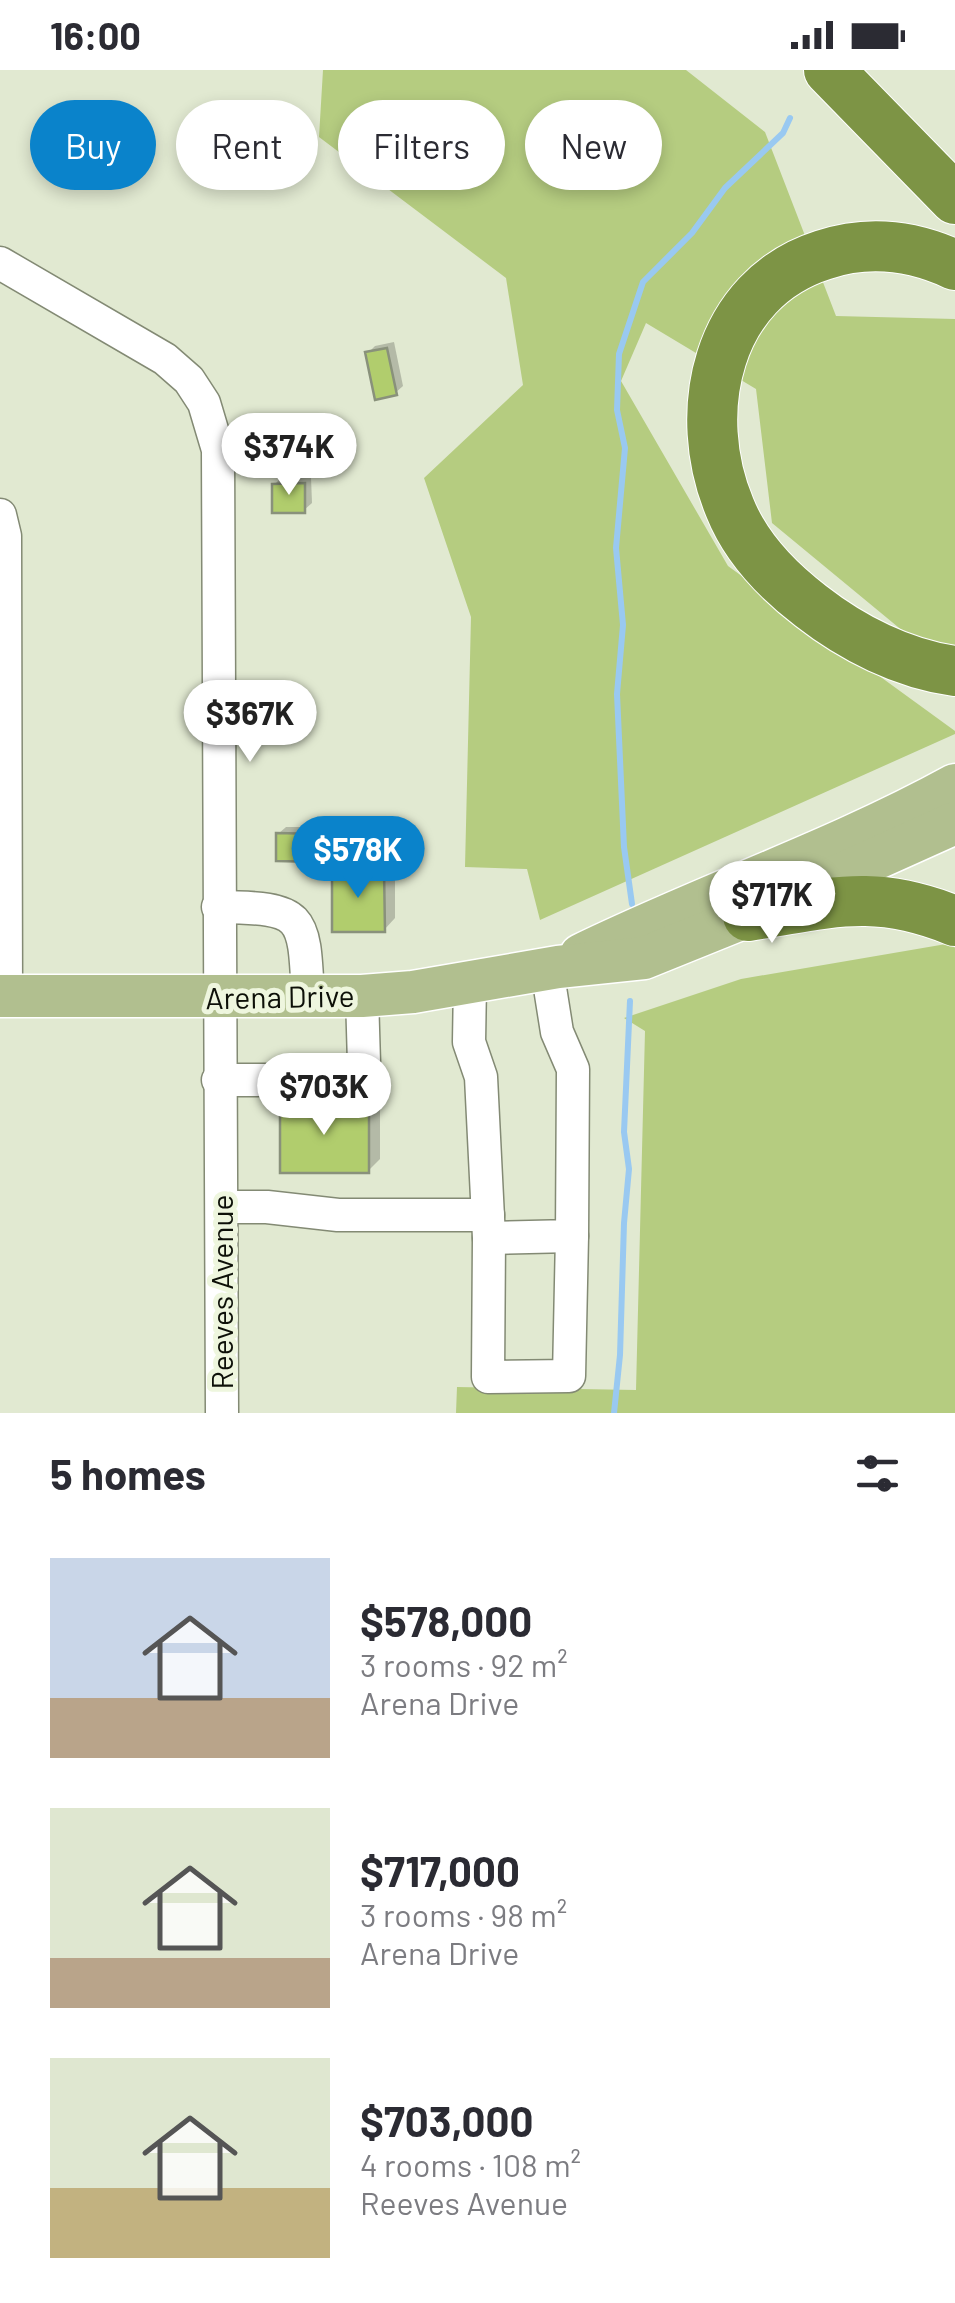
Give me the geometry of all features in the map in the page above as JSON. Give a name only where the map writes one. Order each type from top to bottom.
[{"type":"highway","points":[[829,70],[955,199]]},
{"type":"highway","points":[[955,265],[932,254],[871,245],[812,258],[786,272],[752,302],[727,339],[718,362],[712,436],[724,490],[744,536],[768,568],[828,619],[867,642],[908,660],[955,671]]},
{"type":"highway","points":[[748,916],[854,899],[887,900],[955,921]]},
{"type":"main road","name":"Arena Drive","points":[[553,968],[955,785]]},
{"type":"main road","name":"Arena Drive","points":[[3,996],[362,996],[644,958],[955,823]]},
{"type":"street","name":"Reeves Avenue","points":[[0,263],[166,359],[189,380],[214,426],[218,450],[222,1413]]},
{"type":"street","points":[[0,514],[5,554],[3,996]]},
{"type":"street","points":[[218,907],[266,908],[290,916],[305,937],[308,998]]},
{"type":"street","points":[[470,984],[469,1042],[481,1077],[488,1227],[488,1377],[569,1376],[573,1069],[557,1032],[553,968]]},
{"type":"street","points":[[218,1080],[344,1084],[356,1077],[364,1063],[362,996]]},
{"type":"street","points":[[222,1207],[267,1206],[572,1236]]},
{"type":"green space","points":[[323,70],[686,70],[765,132],[836,316],[955,319],[955,681],[921,646],[772,523],[756,389],[646,323],[621,381],[728,566],[955,734],[540,920],[527,869],[465,867],[471,617],[424,478],[523,385],[506,278],[389,190],[505,190],[505,100],[338,100],[338,151],[319,137]]},
{"type":"green space","points":[[952,943],[955,1413],[456,1413],[457,1387],[636,1390],[645,1031],[624,1018],[741,979]]},
{"type":"building","points":[[387,348],[397,395],[375,400],[365,352]]},
{"type":"building","points":[[305,483],[305,513],[272,513],[272,484]]},
{"type":"building","points":[[276,833],[322,834],[321,862],[276,861]]},
{"type":"building","points":[[384,869],[385,932],[332,932],[332,870]]},
{"type":"building","points":[[280,1103],[369,1103],[369,1173],[280,1173]]},
{"type":"waterway","points":[[632,904],[624,847],[617,694],[623,625],[616,548],[625,448],[617,410],[619,354],[643,282],[692,233],[725,188],[783,133],[790,118]]},
{"type":"waterway","points":[[614,1413],[629,1169],[624,1132],[630,1001]]}]
